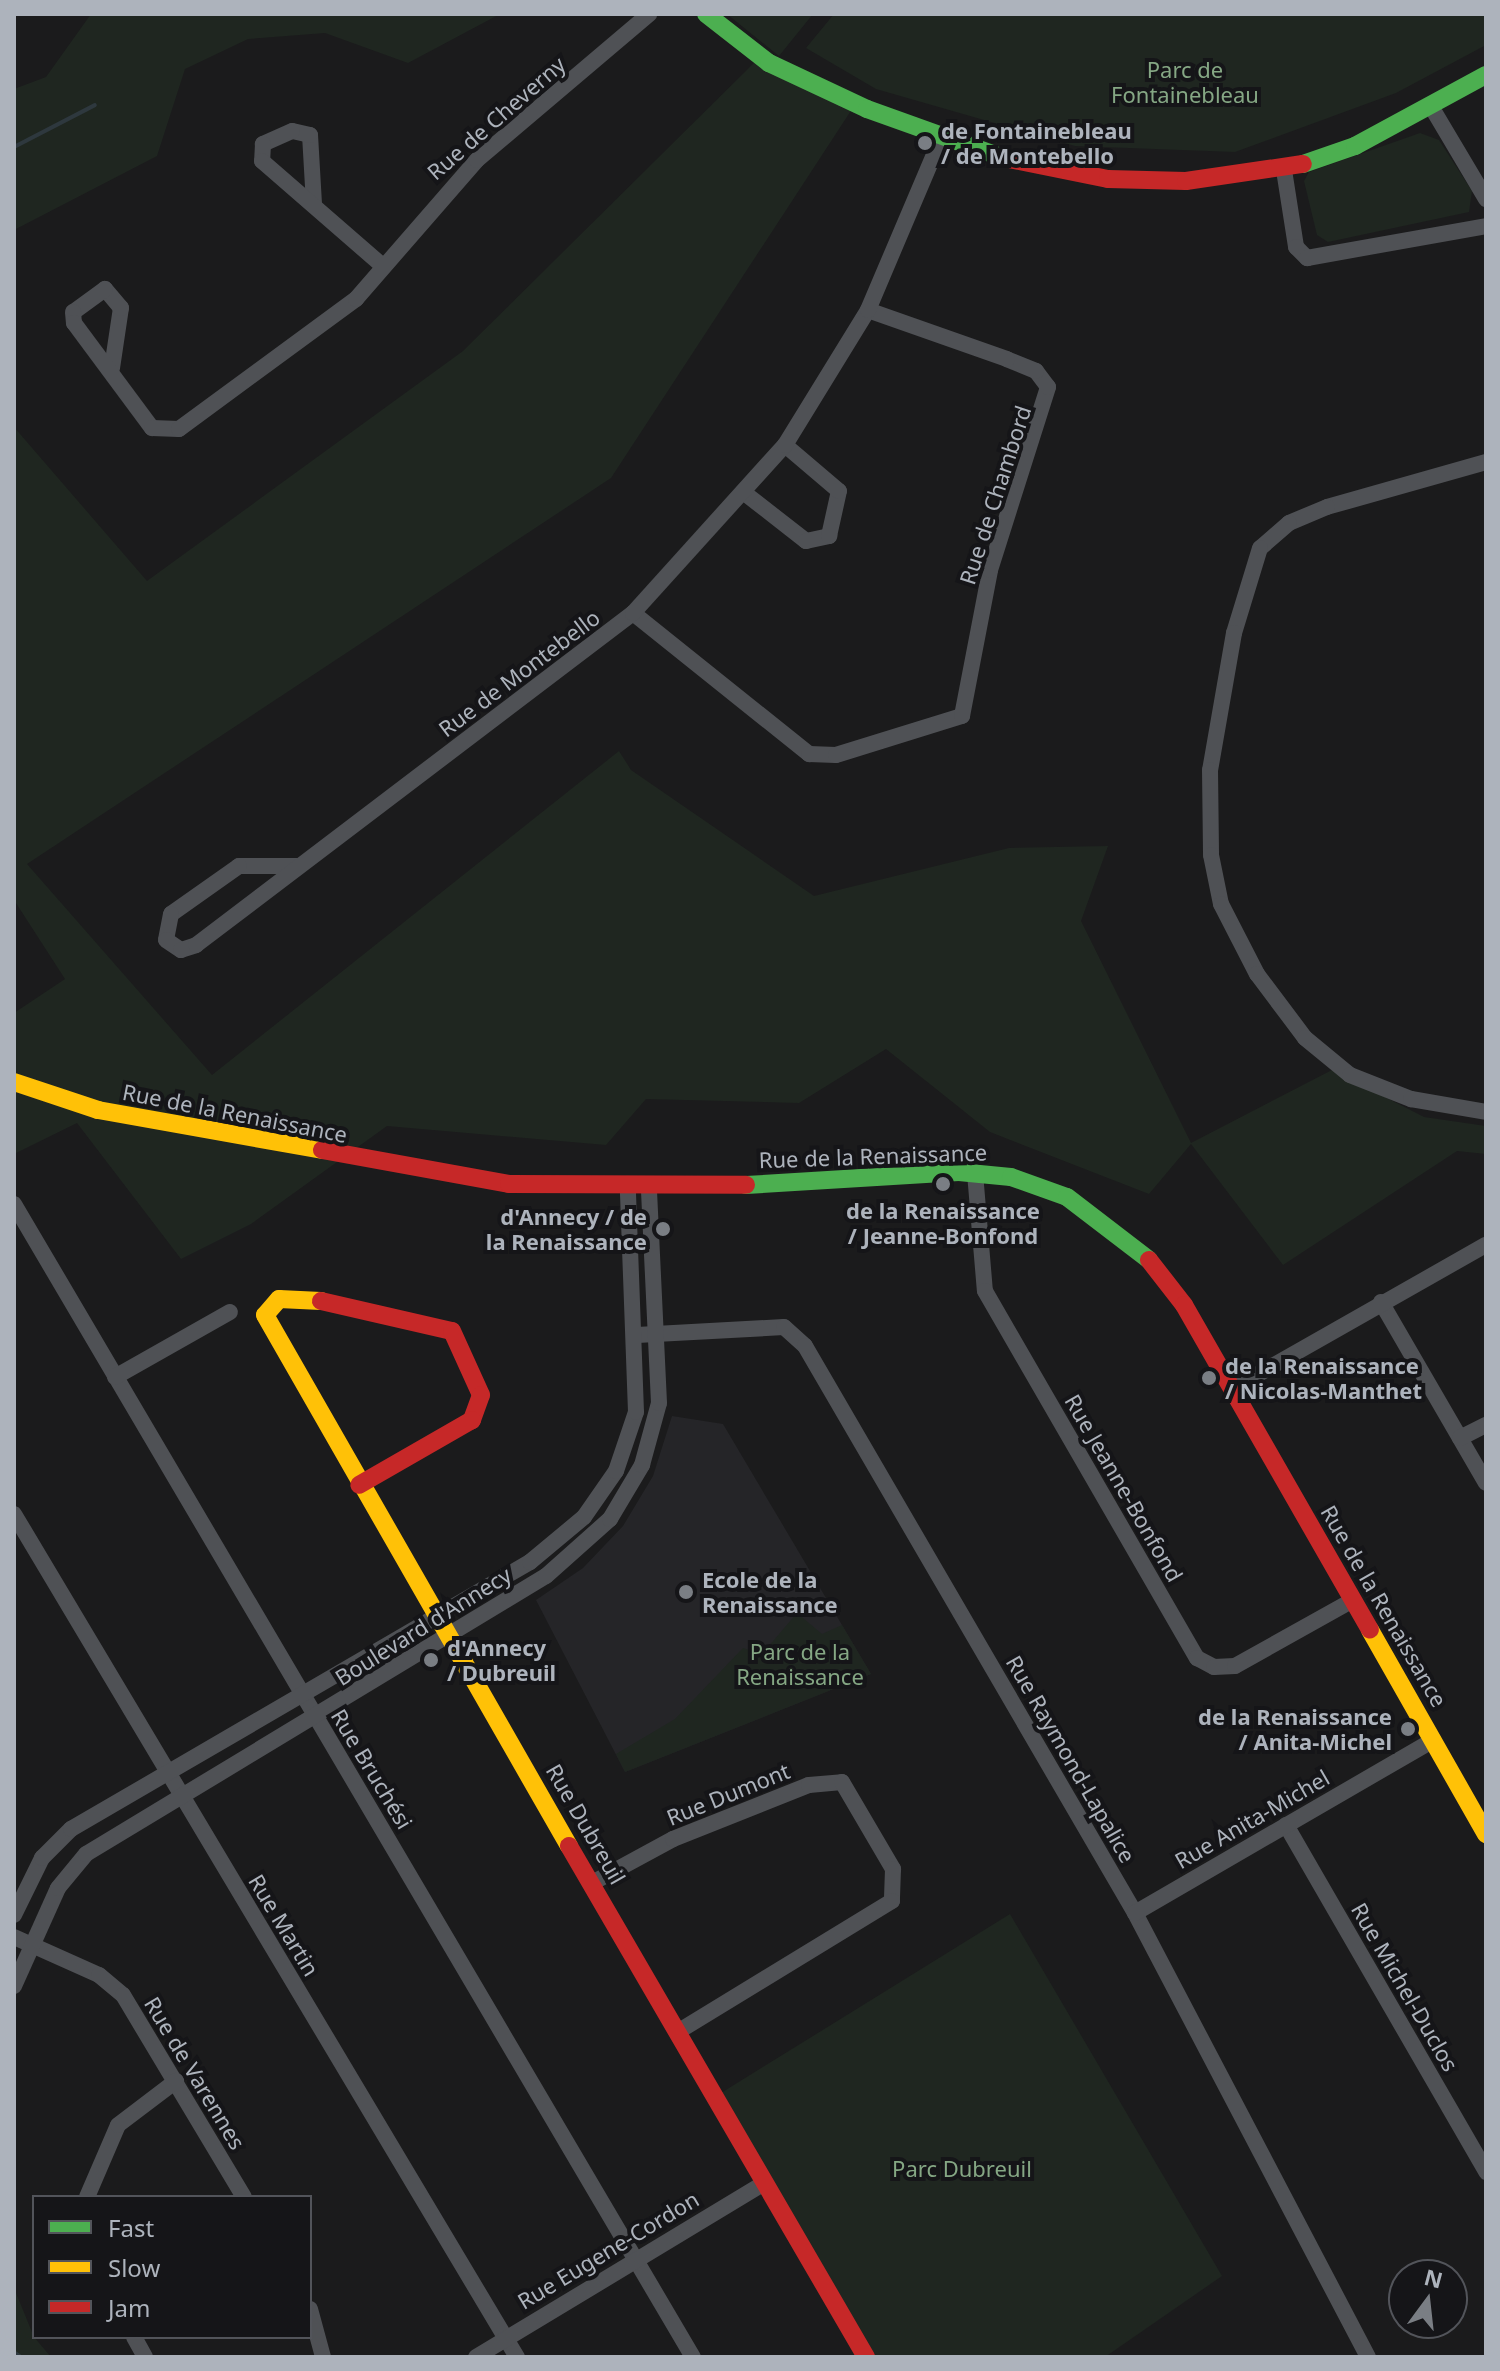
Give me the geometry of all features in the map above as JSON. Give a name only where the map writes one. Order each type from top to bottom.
[{"type":"street","name":"Rue de Cheverny","points":[[112,368],[149,425],[171,434],[349,305],[477,160],[649,14]]},
{"type":"street","points":[[706,14],[808,84],[1016,162],[1108,179],[1195,181],[1284,170],[1355,146],[1432,108],[1486,75]]},
{"type":"street","points":[[1432,108],[1486,199]]},
{"type":"street","points":[[314,204],[310,135],[292,131],[263,144],[259,158],[383,266]]},
{"type":"street","name":"Rue de Montebello","points":[[299,866],[239,866],[171,914],[166,940],[190,949],[633,613],[747,495],[785,445],[868,310],[942,136]]},
{"type":"street","points":[[1284,170],[1296,247],[1307,258],[1486,226]]},
{"type":"street","name":"Rue de Chambord","points":[[633,613],[809,754],[836,755],[962,716],[990,570],[1048,387],[1036,371],[868,310]]},
{"type":"street","points":[[747,495],[806,541],[829,536],[839,491],[785,445]]},
{"type":"street","points":[[1486,462],[1327,507],[1289,523],[1260,548],[1234,633],[1210,770],[1211,855],[1221,904],[1257,974],[1305,1038],[1350,1075],[1411,1099],[1486,1112]]},
{"type":"street","name":"Rue de la Renaissance","points":[[14,1082],[69,1104],[354,1161],[509,1184],[649,1191],[975,1173],[1055,1191],[1119,1229],[1169,1283],[1486,1834]]},
{"type":"street","name":"Rue Jeanne-Bonfond","points":[[975,1173],[985,1291],[1197,1658],[1214,1667],[1235,1666],[1353,1600]]},
{"type":"street","name":"Boulevard d'Annecy","points":[[14,1915],[56,1842],[166,1772],[541,1555],[600,1499],[634,1422],[637,1335],[628,1190]]},
{"type":"street","name":"Boulevard d'Annecy","points":[[14,1986],[32,1945],[79,1860],[566,1562],[618,1509],[653,1434],[658,1334],[649,1191]]},
{"type":"street","name":"Rue Bruchési","points":[[14,1204],[693,2357]]},
{"type":"street","points":[[1232,1389],[1486,1245]]},
{"type":"street","name":"Rue Dubreuil","points":[[359,1485],[472,1420],[481,1395],[452,1331],[298,1296],[279,1299],[265,1315],[359,1485],[866,2357]]},
{"type":"street","points":[[1381,1302],[1486,1483]]},
{"type":"street","points":[[115,1377],[230,1312]]},
{"type":"street","name":"Rue Raymond-Lapalice","points":[[637,1335],[770,1327],[795,1333],[1135,1913],[1368,2357]]},
{"type":"street","points":[[1460,1438],[1486,1425]]},
{"type":"street","name":"Rue Martin","points":[[14,1514],[517,2357]]},
{"type":"street","name":"Rue Anita-Michel","points":[[1135,1913],[1433,1740]]},
{"type":"street","name":"Rue Dumont","points":[[592,1883],[673,1839],[809,1785],[842,1782],[893,1869],[892,1901],[677,2032]]},
{"type":"street","name":"Rue Michel-Duclos","points":[[1286,1825],[1486,2172]]},
{"type":"street","name":"Rue de Varennes","points":[[14,1937],[99,1975],[123,1995],[243,2195]]},
{"type":"street","points":[[88,2195],[118,2125],[176,2081]]},
{"type":"street","name":"Rue Eugene-Cordon","points":[[476,2357],[764,2183]]},
{"type":"street","points":[[312,2316],[323,2357]]},
{"type":"street","points":[[135,2339],[145,2357]]},
{"type":"shaded area","name":"Ecole de la Renaissance","points":[[672,1416],[723,1424],[871,1674],[625,1772],[536,1600],[583,1568],[623,1526],[653,1476]]},
{"type":"green space","points":[[91,14],[500,14],[408,63],[325,33],[248,39],[185,69],[157,156],[14,230],[14,89],[46,77]]},
{"type":"green space","points":[[727,14],[813,14],[779,56]]},
{"type":"green space","name":"Parc de Fontainebleau","points":[[834,14],[1486,14],[1486,45],[1396,93],[1235,152],[1075,146],[876,89],[806,48]]},
{"type":"green space","points":[[762,55],[856,103],[611,478],[27,864],[212,1075],[619,751],[631,770],[814,896],[1009,848],[1108,846],[1081,921],[1191,1143],[1332,1070],[1424,1117],[1486,1126],[1486,1154],[1457,1151],[1283,1265],[1191,1144],[1149,1194],[990,1132],[886,1049],[799,1103],[646,1099],[606,1145],[387,1126],[251,1224],[181,1259],[77,1123],[14,1154],[14,1013],[65,979],[14,900],[14,427],[147,581],[463,351]]},
{"type":"green space","points":[[1420,133],[1439,140],[1472,191],[1469,212],[1328,242],[1317,235],[1304,181],[1309,172]]},
{"type":"green space","name":"Parc de la Renaissance","points":[[797,1613],[822,1634],[842,1625],[871,1674],[625,1772],[616,1754],[675,1719],[743,1648],[762,1654]]},
{"type":"green space","name":"Parc Dubreuil","points":[[1010,1914],[1222,2276],[1105,2357],[875,2357],[721,2093]]},
{"type":"green space","points":[[14,2288],[32,2339],[36,2339],[51,2357],[14,2357]]},
{"type":"waterway","points":[[14,147],[95,105]]},
{"type":"waterway","points":[[14,2352],[21,2357]]},
{"type":"traffic: fast","points":[[706,14],[769,63],[867,109],[1004,158]]},
{"type":"traffic: fast","points":[[1303,164],[1355,146],[1486,75]]},
{"type":"traffic: fast","points":[[746,1185],[959,1172],[1011,1177],[1067,1197],[1149,1260]]},
{"type":"traffic: slow","points":[[14,1082],[98,1110],[322,1150]]},
{"type":"traffic: slow","points":[[321,1301],[279,1299],[265,1315],[569,1846]]},
{"type":"traffic: slow","points":[[1370,1630],[1486,1834]]},
{"type":"traffic: jam","points":[[1004,158],[1108,179],[1186,181],[1303,164]]},
{"type":"traffic: jam","points":[[322,1150],[509,1184],[746,1185]]},
{"type":"traffic: jam","points":[[1149,1260],[1184,1305],[1370,1630]]},
{"type":"traffic: jam","points":[[321,1301],[452,1331],[481,1395],[472,1420],[359,1485]]},
{"type":"traffic: jam","points":[[569,1846],[866,2357]]},
{"type":"place","name":"de Fontainebleau / de Montebello","points":[[925,143]]},
{"type":"place","name":"de la Renaissance / Jeanne-Bonfond","points":[[943,1184]]},
{"type":"place","name":"d'Annecy / de la Renaissance","points":[[663,1229]]},
{"type":"place","name":"de la Renaissance / Nicolas-Manthet","points":[[1209,1378]]},
{"type":"place","name":"Ecole de la Renaissance","points":[[686,1592]]},
{"type":"place","name":"d'Annecy / Dubreuil","points":[[431,1660]]},
{"type":"place","name":"de la Renaissance / Anita-Michel","points":[[1408,1729]]}]
